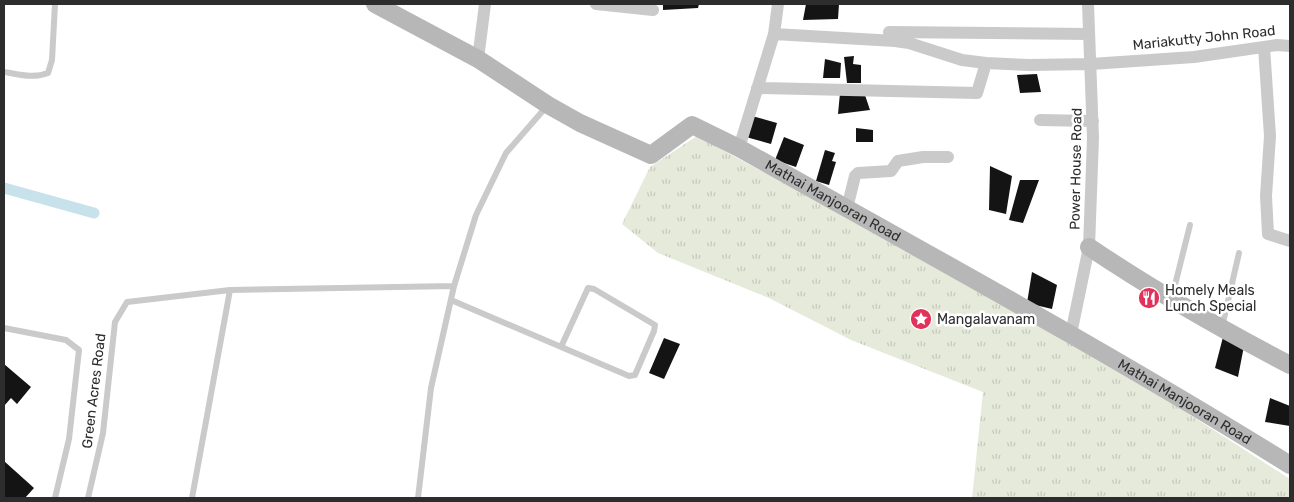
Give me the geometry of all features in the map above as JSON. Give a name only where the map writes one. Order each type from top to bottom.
[{"type":"street","name":"Mathai Manjooran Road","points":[[376,4],[478,59],[548,105],[580,123],[651,155],[692,125],[739,148],[1180,396],[1290,465]]},
{"type":"street","points":[[478,59],[485,4]]},
{"type":"street","points":[[596,4],[653,10]]},
{"type":"street","points":[[739,148],[774,34],[778,4]]},
{"type":"street","name":"Power House Road","points":[[1071,334],[1089,247],[1093,121],[1088,4]]},
{"type":"street","points":[[774,34],[892,36],[1089,34]]},
{"type":"street","name":"Mariakutty John Road","points":[[892,36],[962,60],[1029,65],[1091,64],[1194,58],[1264,47],[1290,46]]},
{"type":"street","points":[[1264,47],[1270,136],[1266,196],[1268,234],[1290,241]]},
{"type":"street","points":[[757,88],[977,93],[986,63]]},
{"type":"street","points":[[1040,120],[1093,121]]},
{"type":"street","points":[[847,208],[855,176],[858,173],[886,173],[891,171],[898,161],[923,157],[948,157]]},
{"type":"street","points":[[1089,247],[1222,328],[1290,365]]},
{"type":"lane","points":[[4,72],[30,76],[41,76],[48,73],[52,60],[55,4]]},
{"type":"lane","points":[[418,498],[431,388],[454,286],[476,216],[506,153],[548,105]]},
{"type":"lane","points":[[1171,298],[1190,225]]},
{"type":"lane","points":[[1222,328],[1239,254]]},
{"type":"lane","name":"Green Acres Road","points":[[88,498],[104,433],[115,322],[127,302],[230,290],[454,286]]},
{"type":"lane","points":[[451,300],[561,347],[629,376],[635,375],[654,331],[654,324],[594,289],[588,288],[561,347]]},
{"type":"lane","points":[[192,498],[230,290]]},
{"type":"lane","points":[[4,328],[66,340],[79,350],[69,439],[55,498]]},
{"type":"green space","name":"Mangalavanam","points":[[697,136],[958,278],[1111,364],[1290,479],[1290,498],[972,498],[983,392],[851,340],[769,298],[658,253],[622,224],[650,167]]},
{"type":"building","points":[[663,4],[699,4],[698,8],[663,10]]},
{"type":"building","points":[[806,4],[839,4],[838,19],[803,20]]},
{"type":"building","points":[[854,56],[853,64],[861,65],[861,83],[847,83],[844,57]]},
{"type":"building","points":[[825,59],[841,63],[840,78],[823,78]]},
{"type":"building","points":[[1037,74],[1041,92],[1020,93],[1017,75]]},
{"type":"building","points":[[864,92],[870,110],[838,114],[840,93]]},
{"type":"building","points":[[752,116],[777,123],[771,144],[746,137]]},
{"type":"building","points":[[856,128],[873,130],[873,142],[856,142]]},
{"type":"building","points":[[784,137],[804,145],[796,167],[775,160]]},
{"type":"building","points":[[825,150],[835,153],[832,161],[836,162],[829,185],[816,181]]},
{"type":"building","points":[[990,166],[1012,176],[1006,214],[989,210]]},
{"type":"building","points":[[1020,180],[1039,180],[1023,223],[1009,220]]},
{"type":"building","points":[[1032,272],[1057,285],[1052,309],[1027,303]]},
{"type":"building","points":[[1223,337],[1244,346],[1238,377],[1215,368]]},
{"type":"building","points":[[664,338],[680,344],[664,379],[649,373]]},
{"type":"building","points":[[4,364],[31,387],[17,404],[11,398],[4,406]]},
{"type":"building","points":[[1270,398],[1290,406],[1290,426],[1265,422]]},
{"type":"building","points":[[4,461],[34,488],[25,498],[4,498]]},
{"type":"waterway","points":[[4,188],[94,213]]},
{"type":"place","name":"Homely Meals Lunch Special","points":[[1149,298]]},
{"type":"place","name":"Mangalavanam","points":[[921,319]]}]
